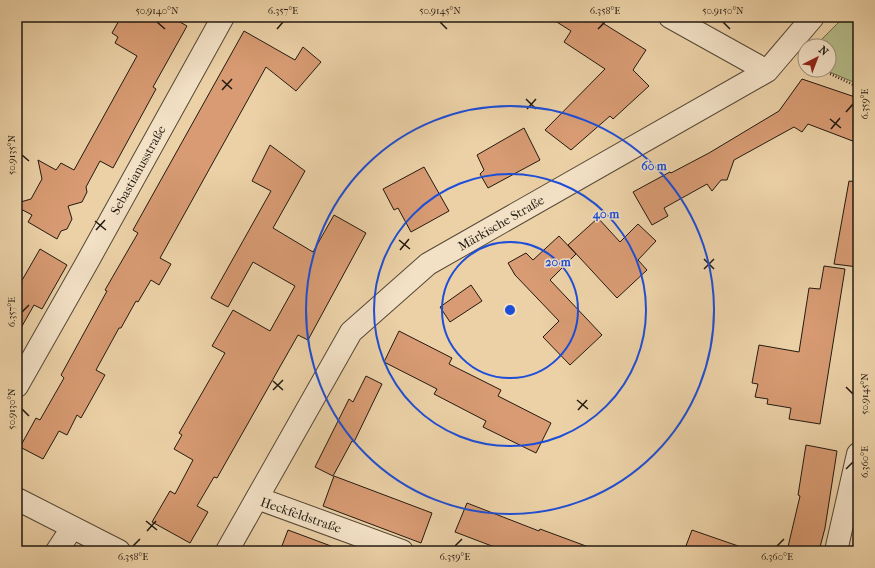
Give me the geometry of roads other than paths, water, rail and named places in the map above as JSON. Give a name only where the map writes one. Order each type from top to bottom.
[{"type":"street","name":"Sebastianusstraße","points":[[17,386],[223,17]]},
{"type":"street","points":[[670,17],[767,72]]},
{"type":"street","name":"Märkische Straße","points":[[257,498],[351,332],[428,264],[767,72],[813,17]]},
{"type":"street","points":[[836,551],[858,454]]},
{"type":"street","name":"Heckfeldstraße","points":[[228,551],[257,498],[402,551]]},
{"type":"street","points":[[17,499],[119,551]]},
{"type":"street","points":[[57,551],[72,528]]}]
